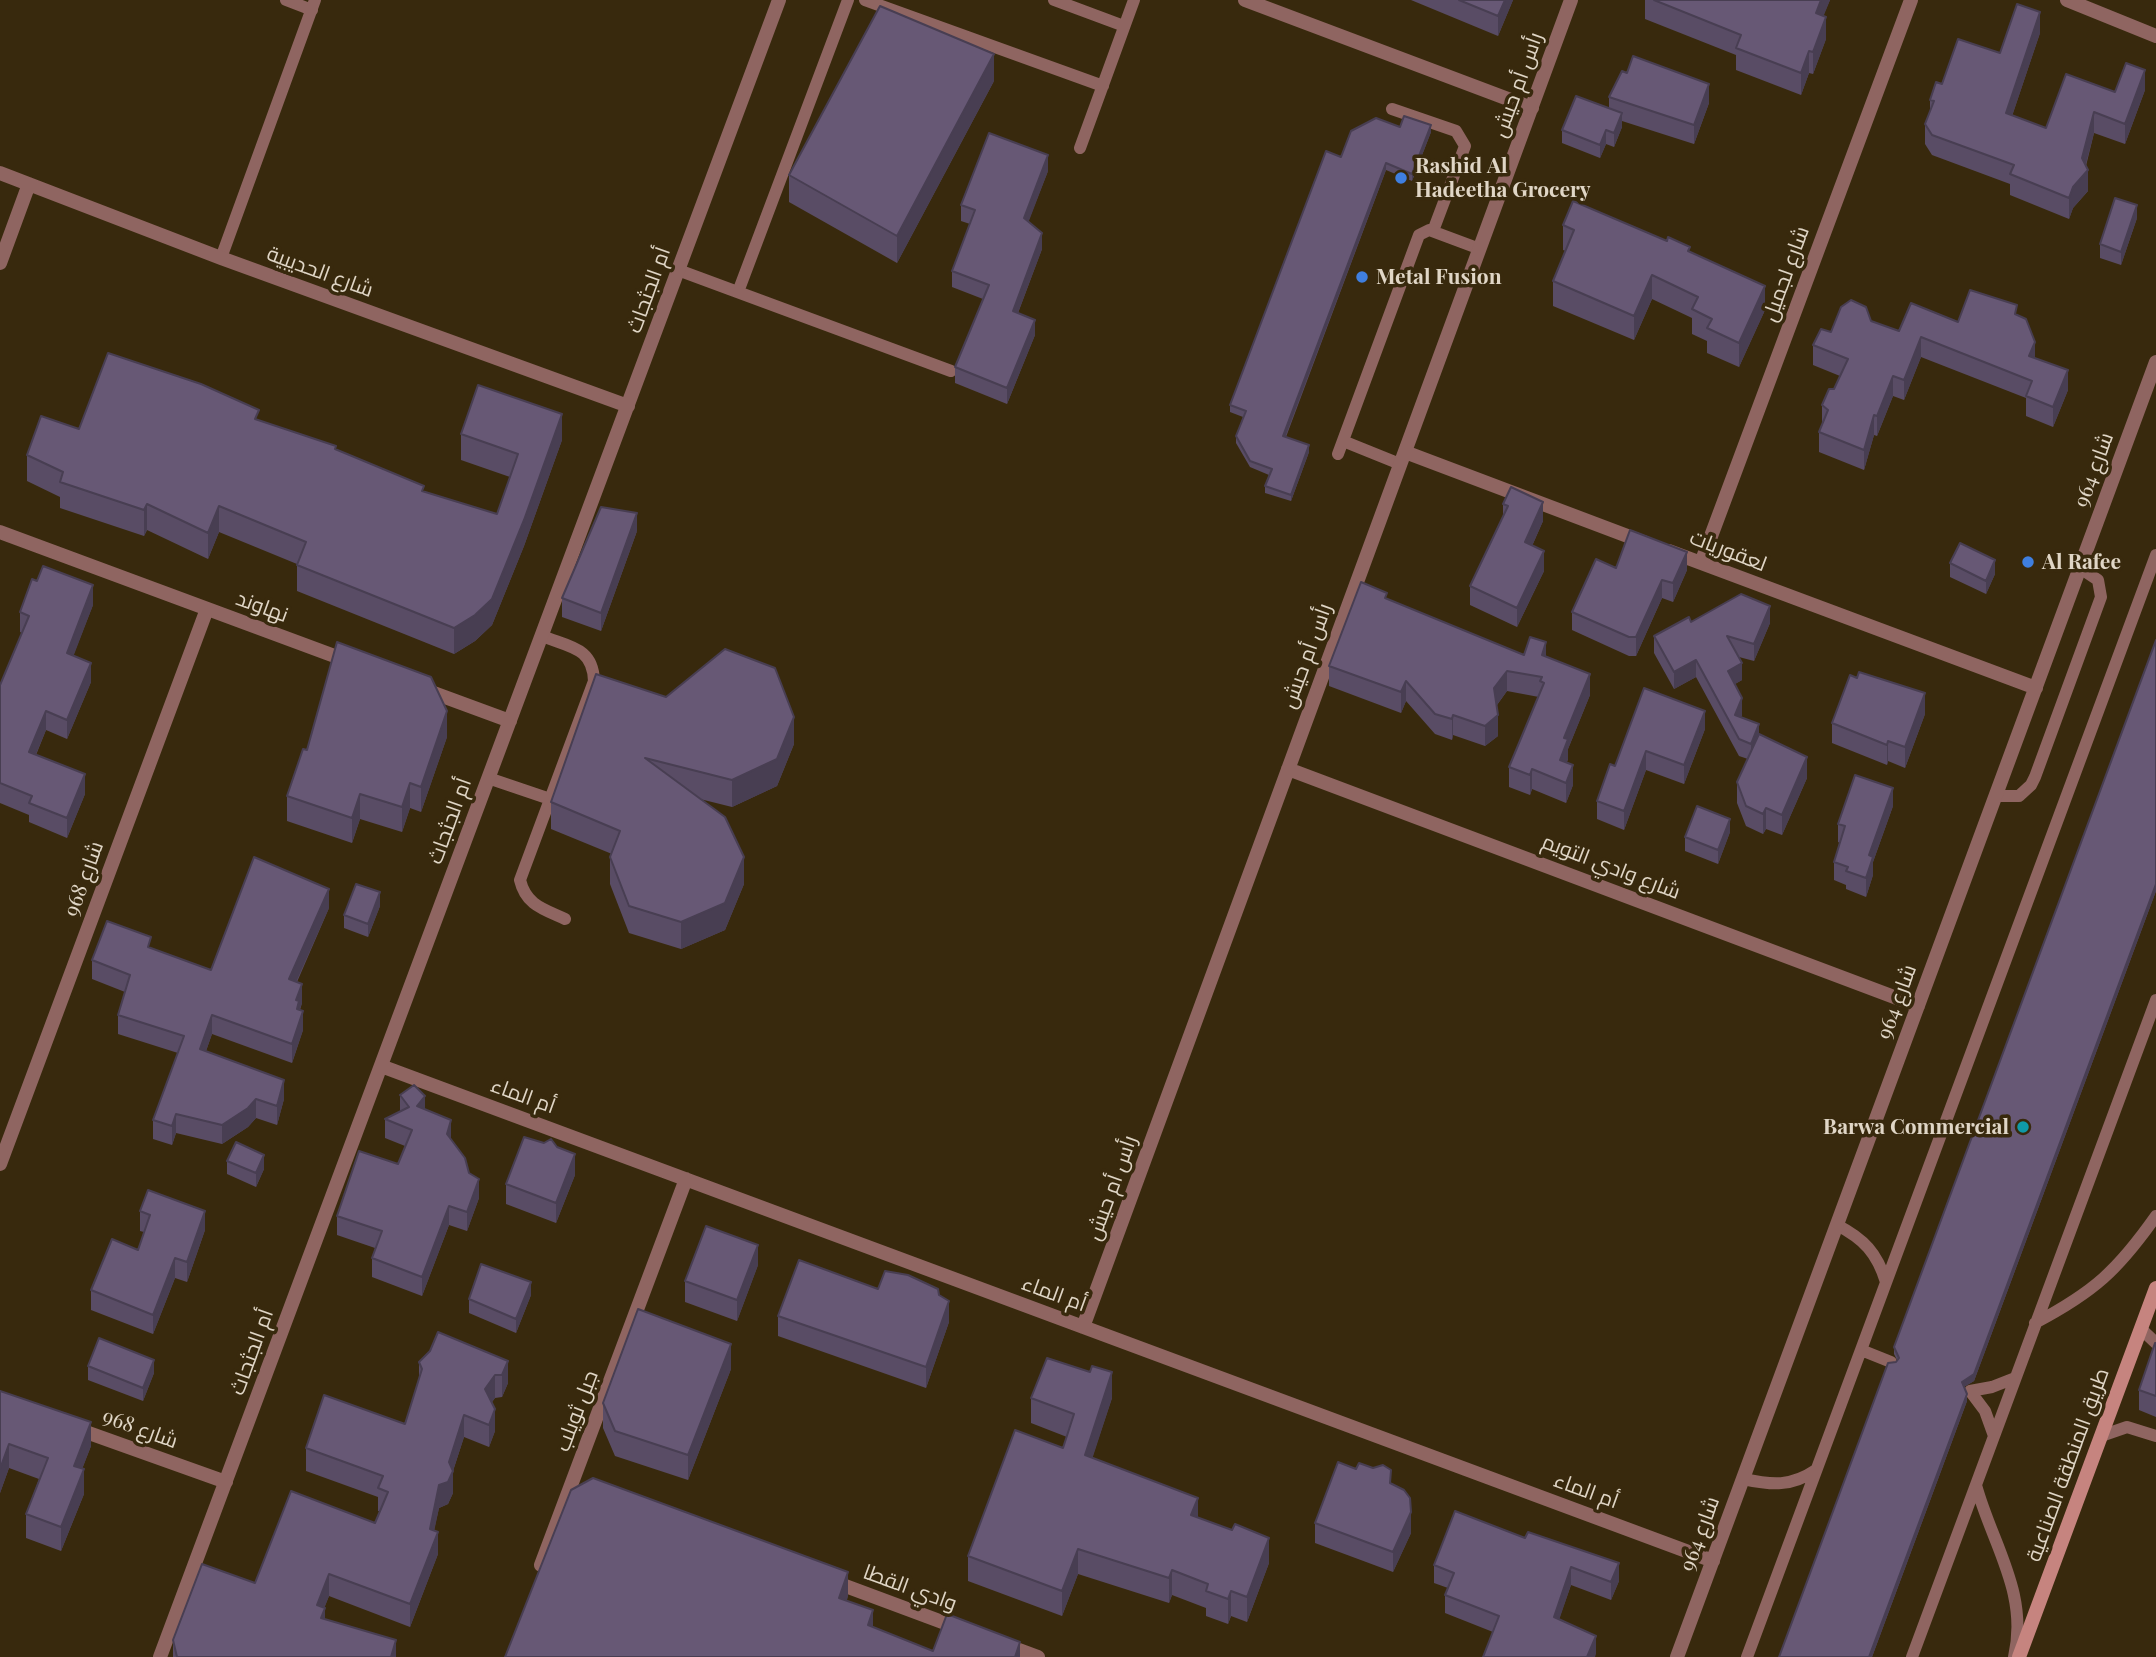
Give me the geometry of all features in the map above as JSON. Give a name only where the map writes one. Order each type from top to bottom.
[{"type":"street","name":"أم الجثجاث","points":[[160,1657],[779,0]]},
{"type":"street","points":[[1245,0],[1532,108]]},
{"type":"street","name":"رأس أم حيش","points":[[1083,1327],[1572,0]]},
{"type":"street","name":"شارع لجميل","points":[[1701,563],[1911,0]]},
{"type":"street","points":[[2067,0],[2156,36]]},
{"type":"street","name":"شارع الحديبية","points":[[0,173],[221,258],[628,406]]},
{"type":"street","points":[[0,263],[29,184]]},
{"type":"street","name":"شارع 964","points":[[1677,1657],[2156,362]]},
{"type":"street","name":"لعقوريات","points":[[1403,458],[1701,563],[2036,688]]},
{"type":"street","name":"نهاوند","points":[[0,532],[359,665]]},
{"type":"street","name":"شارع 968","points":[[0,1164],[207,609]]},
{"type":"street","points":[[409,684],[510,721]]},
{"type":"street","name":"شارع وادي التويم","points":[[1288,769],[1918,1006]]},
{"type":"street","name":"أم الماء","points":[[381,1066],[1713,1560]]},
{"type":"street","name":"جبل ثويلب","points":[[534,1583],[578,1488],[686,1179]]},
{"type":"street","name":"طريق المنطقة الصناعية","points":[[2016,1657],[2156,1288]]},
{"type":"street","name":"شارع 968","points":[[63,1423],[226,1482]]},
{"type":"street","name":"وادي القطا","points":[[817,1576],[1038,1657]]},
{"type":"lane","points":[[221,258],[314,5],[285,0]]},
{"type":"lane","points":[[738,292],[848,0]]},
{"type":"lane","points":[[865,0],[1103,86]]},
{"type":"lane","points":[[1054,0],[1124,26]]},
{"type":"lane","points":[[1080,148],[1133,0]]},
{"type":"lane","points":[[1392,109],[1456,131],[1465,146],[1433,231]]},
{"type":"lane","points":[[1338,454],[1417,239],[1422,232],[1433,231],[1480,249]]},
{"type":"lane","points":[[678,271],[951,371]]},
{"type":"lane","points":[[1343,441],[1403,458]]},
{"type":"lane","points":[[1746,1657],[2156,555]]},
{"type":"lane","points":[[1996,796],[2019,796],[2031,785],[2092,623],[2101,597],[2101,586],[2094,576],[2080,568]]},
{"type":"lane","points":[[542,636],[586,654],[593,665],[594,681],[520,880],[524,895],[534,905],[565,919]]},
{"type":"lane","points":[[488,778],[550,799]]},
{"type":"lane","points":[[1912,1657],[2156,1000]]},
{"type":"lane","points":[[2035,1323],[2094,1288],[2130,1252],[2156,1216]]},
{"type":"lane","points":[[1837,1225],[1866,1243],[1880,1262],[1886,1282]]},
{"type":"lane","points":[[2141,1329],[2156,1343]]},
{"type":"lane","points":[[1861,1350],[1891,1362]]},
{"type":"lane","points":[[1994,1436],[1985,1411],[1970,1391],[2015,1378]]},
{"type":"lane","points":[[2101,1436],[2127,1427],[2156,1436]]},
{"type":"lane","points":[[1743,1479],[1783,1485],[1801,1480],[1817,1469]]},
{"type":"lane","points":[[1976,1485],[2016,1593],[2020,1622],[2016,1657]]},
{"type":"building","points":[[1459,0],[1505,0],[1498,16]]},
{"type":"building","points":[[1654,0],[1821,0],[1816,13],[1826,17],[1813,52],[1809,51],[1801,73],[1736,48],[1741,35]]},
{"type":"building","points":[[2017,4],[2040,12],[2006,113],[2046,128],[2066,74],[2115,92],[2126,63],[2145,70],[2125,124],[2094,112],[2082,158],[2088,170],[2073,187],[2069,198],[2010,174],[2014,165],[1932,135],[1925,124],[1934,101],[1930,100],[1936,82],[1942,84],[1958,39],[2000,53]]},
{"type":"building","points":[[880,6],[994,54],[897,236],[789,175]]},
{"type":"building","points":[[1633,56],[1709,84],[1694,125],[1609,97],[1622,71],[1627,73]]},
{"type":"building","points":[[1576,96],[1622,113],[1614,133],[1606,130],[1600,145],[1562,130]]},
{"type":"building","points":[[1404,116],[1431,125],[1412,174],[1386,163],[1283,436],[1309,445],[1291,495],[1265,486],[1272,469],[1250,461],[1236,436],[1246,411],[1230,405],[1326,151],[1341,157],[1351,131],[1376,118],[1400,127]]},
{"type":"building","points":[[989,133],[1048,155],[1024,218],[1042,233],[1013,311],[1035,320],[1007,388],[955,367],[989,285],[952,271],[975,210],[961,205]]},
{"type":"building","points":[[2115,198],[2137,205],[2121,252],[2100,244]]},
{"type":"building","points":[[1573,201],[1667,241],[1668,237],[1690,247],[1688,251],[1765,286],[1739,343],[1707,328],[1712,319],[1692,309],[1698,297],[1652,275],[1634,316],[1553,281],[1574,230],[1563,225]]},
{"type":"building","points":[[1970,290],[2017,305],[2015,314],[2026,319],[2035,342],[2029,356],[2068,370],[2053,407],[2026,396],[2032,381],[1921,337],[1904,380],[1893,376],[1877,416],[1874,415],[1864,450],[1819,432],[1828,410],[1822,405],[1829,389],[1834,389],[1848,359],[1813,345],[1821,329],[1831,332],[1841,307],[1851,300],[1866,307],[1871,321],[1899,331],[1911,303],[1958,322]]},
{"type":"building","points":[[108,353],[201,384],[259,410],[255,419],[336,446],[335,449],[424,486],[422,491],[497,514],[518,454],[461,434],[478,385],[562,414],[492,599],[475,615],[454,628],[297,565],[306,542],[219,506],[208,533],[147,504],[144,510],[60,482],[63,472],[27,455],[41,416],[79,429]]},
{"type":"building","points":[[1511,487],[1543,502],[1525,542],[1544,551],[1517,608],[1470,586],[1508,506],[1503,504]]},
{"type":"building","points":[[601,507],[637,513],[601,613],[562,598]]},
{"type":"building","points":[[1630,530],[1687,552],[1673,583],[1662,580],[1636,637],[1629,637],[1572,612],[1596,559],[1616,568]]},
{"type":"building","points":[[1960,543],[1995,560],[1986,581],[1950,563]]},
{"type":"building","points":[[43,566],[93,585],[67,653],[91,663],[67,720],[46,711],[29,752],[85,774],[67,818],[29,803],[32,796],[0,783],[0,685],[29,616],[20,612],[32,579],[37,581]]},
{"type":"building","points":[[1361,582],[1387,593],[1385,598],[1524,655],[1530,637],[1546,642],[1542,655],[1590,674],[1564,738],[1568,739],[1560,760],[1573,765],[1566,783],[1532,769],[1530,775],[1509,767],[1544,683],[1540,681],[1542,677],[1507,671],[1494,688],[1498,715],[1485,726],[1453,715],[1452,719],[1435,714],[1406,681],[1401,692],[1329,666]]},
{"type":"building","points":[[1741,594],[1770,606],[1754,644],[1727,636],[1742,663],[1728,671],[1742,698],[1735,715],[1759,724],[1751,744],[1739,739],[1696,660],[1674,672],[1654,636],[1689,617],[1691,622]]},
{"type":"building","name":"Barwa Commercial","points":[[2156,640],[2156,884],[1974,1374],[1962,1382],[1967,1394],[1869,1657],[1779,1657],[1888,1363],[1896,1362],[1899,1358],[1894,1347]]},
{"type":"building","points":[[337,642],[431,677],[447,711],[421,787],[410,783],[402,807],[360,794],[352,818],[287,796],[303,749],[307,750]]},
{"type":"building","points":[[725,649],[775,668],[794,717],[777,759],[732,780],[645,758],[725,817],[744,857],[725,903],[681,922],[629,906],[610,857],[620,831],[551,802],[596,674],[666,697]]},
{"type":"building","points":[[1859,672],[1925,693],[1905,747],[1888,741],[1887,745],[1832,723],[1850,675],[1857,678]]},
{"type":"building","points":[[1644,688],[1705,711],[1684,765],[1646,751],[1624,811],[1597,801],[1610,764],[1615,766]]},
{"type":"building","points":[[1759,734],[1807,757],[1782,815],[1766,808],[1763,814],[1746,806],[1737,782]]},
{"type":"building","points":[[1855,775],[1893,788],[1869,855],[1873,857],[1866,878],[1846,871],[1848,867],[1834,862],[1845,826],[1838,824]]},
{"type":"building","points":[[1697,806],[1730,819],[1718,850],[1685,837]]},
{"type":"building","points":[[254,857],[329,889],[289,979],[302,984],[296,1000],[299,1001],[297,1009],[303,1011],[292,1044],[212,1015],[200,1049],[284,1080],[277,1106],[256,1099],[248,1108],[222,1125],[176,1114],[172,1126],[153,1120],[184,1036],[118,1015],[130,975],[92,960],[107,921],[151,937],[148,947],[211,970]]},
{"type":"building","points":[[356,884],[380,892],[368,924],[344,915]]},
{"type":"building","points":[[414,1085],[425,1096],[417,1106],[451,1120],[447,1134],[465,1158],[469,1173],[479,1179],[467,1212],[449,1206],[422,1277],[372,1258],[382,1231],[337,1216],[359,1151],[398,1164],[412,1130],[385,1119],[409,1107],[400,1095]]},
{"type":"building","points":[[524,1137],[544,1143],[551,1139],[557,1147],[575,1154],[556,1203],[506,1184]]},
{"type":"building","points":[[236,1142],[264,1155],[256,1173],[227,1161]]},
{"type":"building","points":[[148,1190],[205,1211],[187,1262],[175,1258],[153,1315],[91,1290],[112,1239],[138,1250],[150,1215],[140,1211]]},
{"type":"building","points":[[706,1226],[758,1245],[737,1300],[685,1281]]},
{"type":"building","points":[[799,1260],[878,1289],[885,1271],[908,1275],[938,1289],[939,1295],[949,1301],[926,1367],[778,1316]]},
{"type":"building","points":[[481,1264],[531,1282],[516,1319],[469,1299]]},
{"type":"building","points":[[638,1309],[731,1344],[688,1455],[615,1431],[603,1403]]},
{"type":"building","points":[[438,1332],[508,1361],[502,1375],[495,1375],[485,1389],[495,1409],[489,1425],[464,1415],[449,1462],[453,1471],[448,1482],[439,1485],[430,1529],[438,1532],[410,1604],[329,1574],[317,1605],[325,1608],[321,1618],[396,1640],[391,1657],[177,1657],[173,1640],[202,1564],[255,1583],[291,1491],[375,1523],[388,1492],[378,1488],[383,1476],[306,1448],[324,1395],[405,1424],[422,1369],[419,1362],[430,1351]]},
{"type":"building","points":[[99,1338],[154,1360],[143,1388],[88,1366]]},
{"type":"building","points":[[2156,1343],[2156,1396],[2139,1390]]},
{"type":"building","points":[[1047,1358],[1090,1372],[1092,1366],[1112,1372],[1085,1455],[1198,1498],[1191,1515],[1232,1530],[1235,1524],[1269,1538],[1247,1597],[1231,1591],[1228,1599],[1206,1591],[1208,1584],[1172,1570],[1169,1578],[1078,1549],[1062,1591],[968,1556],[1015,1430],[1063,1448],[1074,1414],[1031,1398]]},
{"type":"building","points":[[0,1391],[91,1422],[74,1466],[84,1469],[61,1527],[26,1514],[48,1458],[9,1444],[0,1469]]},
{"type":"building","points":[[1338,1462],[1356,1469],[1359,1463],[1373,1468],[1383,1465],[1391,1470],[1390,1483],[1404,1490],[1410,1498],[1411,1512],[1393,1552],[1315,1523]]},
{"type":"building","points":[[593,1478],[848,1572],[839,1598],[873,1610],[868,1625],[933,1651],[947,1614],[1020,1642],[1015,1657],[505,1657],[571,1490]]},
{"type":"building","points":[[1455,1511],[1525,1538],[1528,1532],[1619,1563],[1611,1582],[1571,1567],[1554,1617],[1596,1636],[1587,1657],[1483,1657],[1499,1616],[1445,1595],[1454,1573],[1434,1565]]},
{"type":"place","name":"Rashid Al Hadeetha Grocery","points":[[1401,178]]},
{"type":"place","name":"Metal Fusion","points":[[1362,277]]},
{"type":"place","name":"Al Rafee","points":[[2028,562]]},
{"type":"place","name":"Barwa Commercial","points":[[2023,1127]]}]
